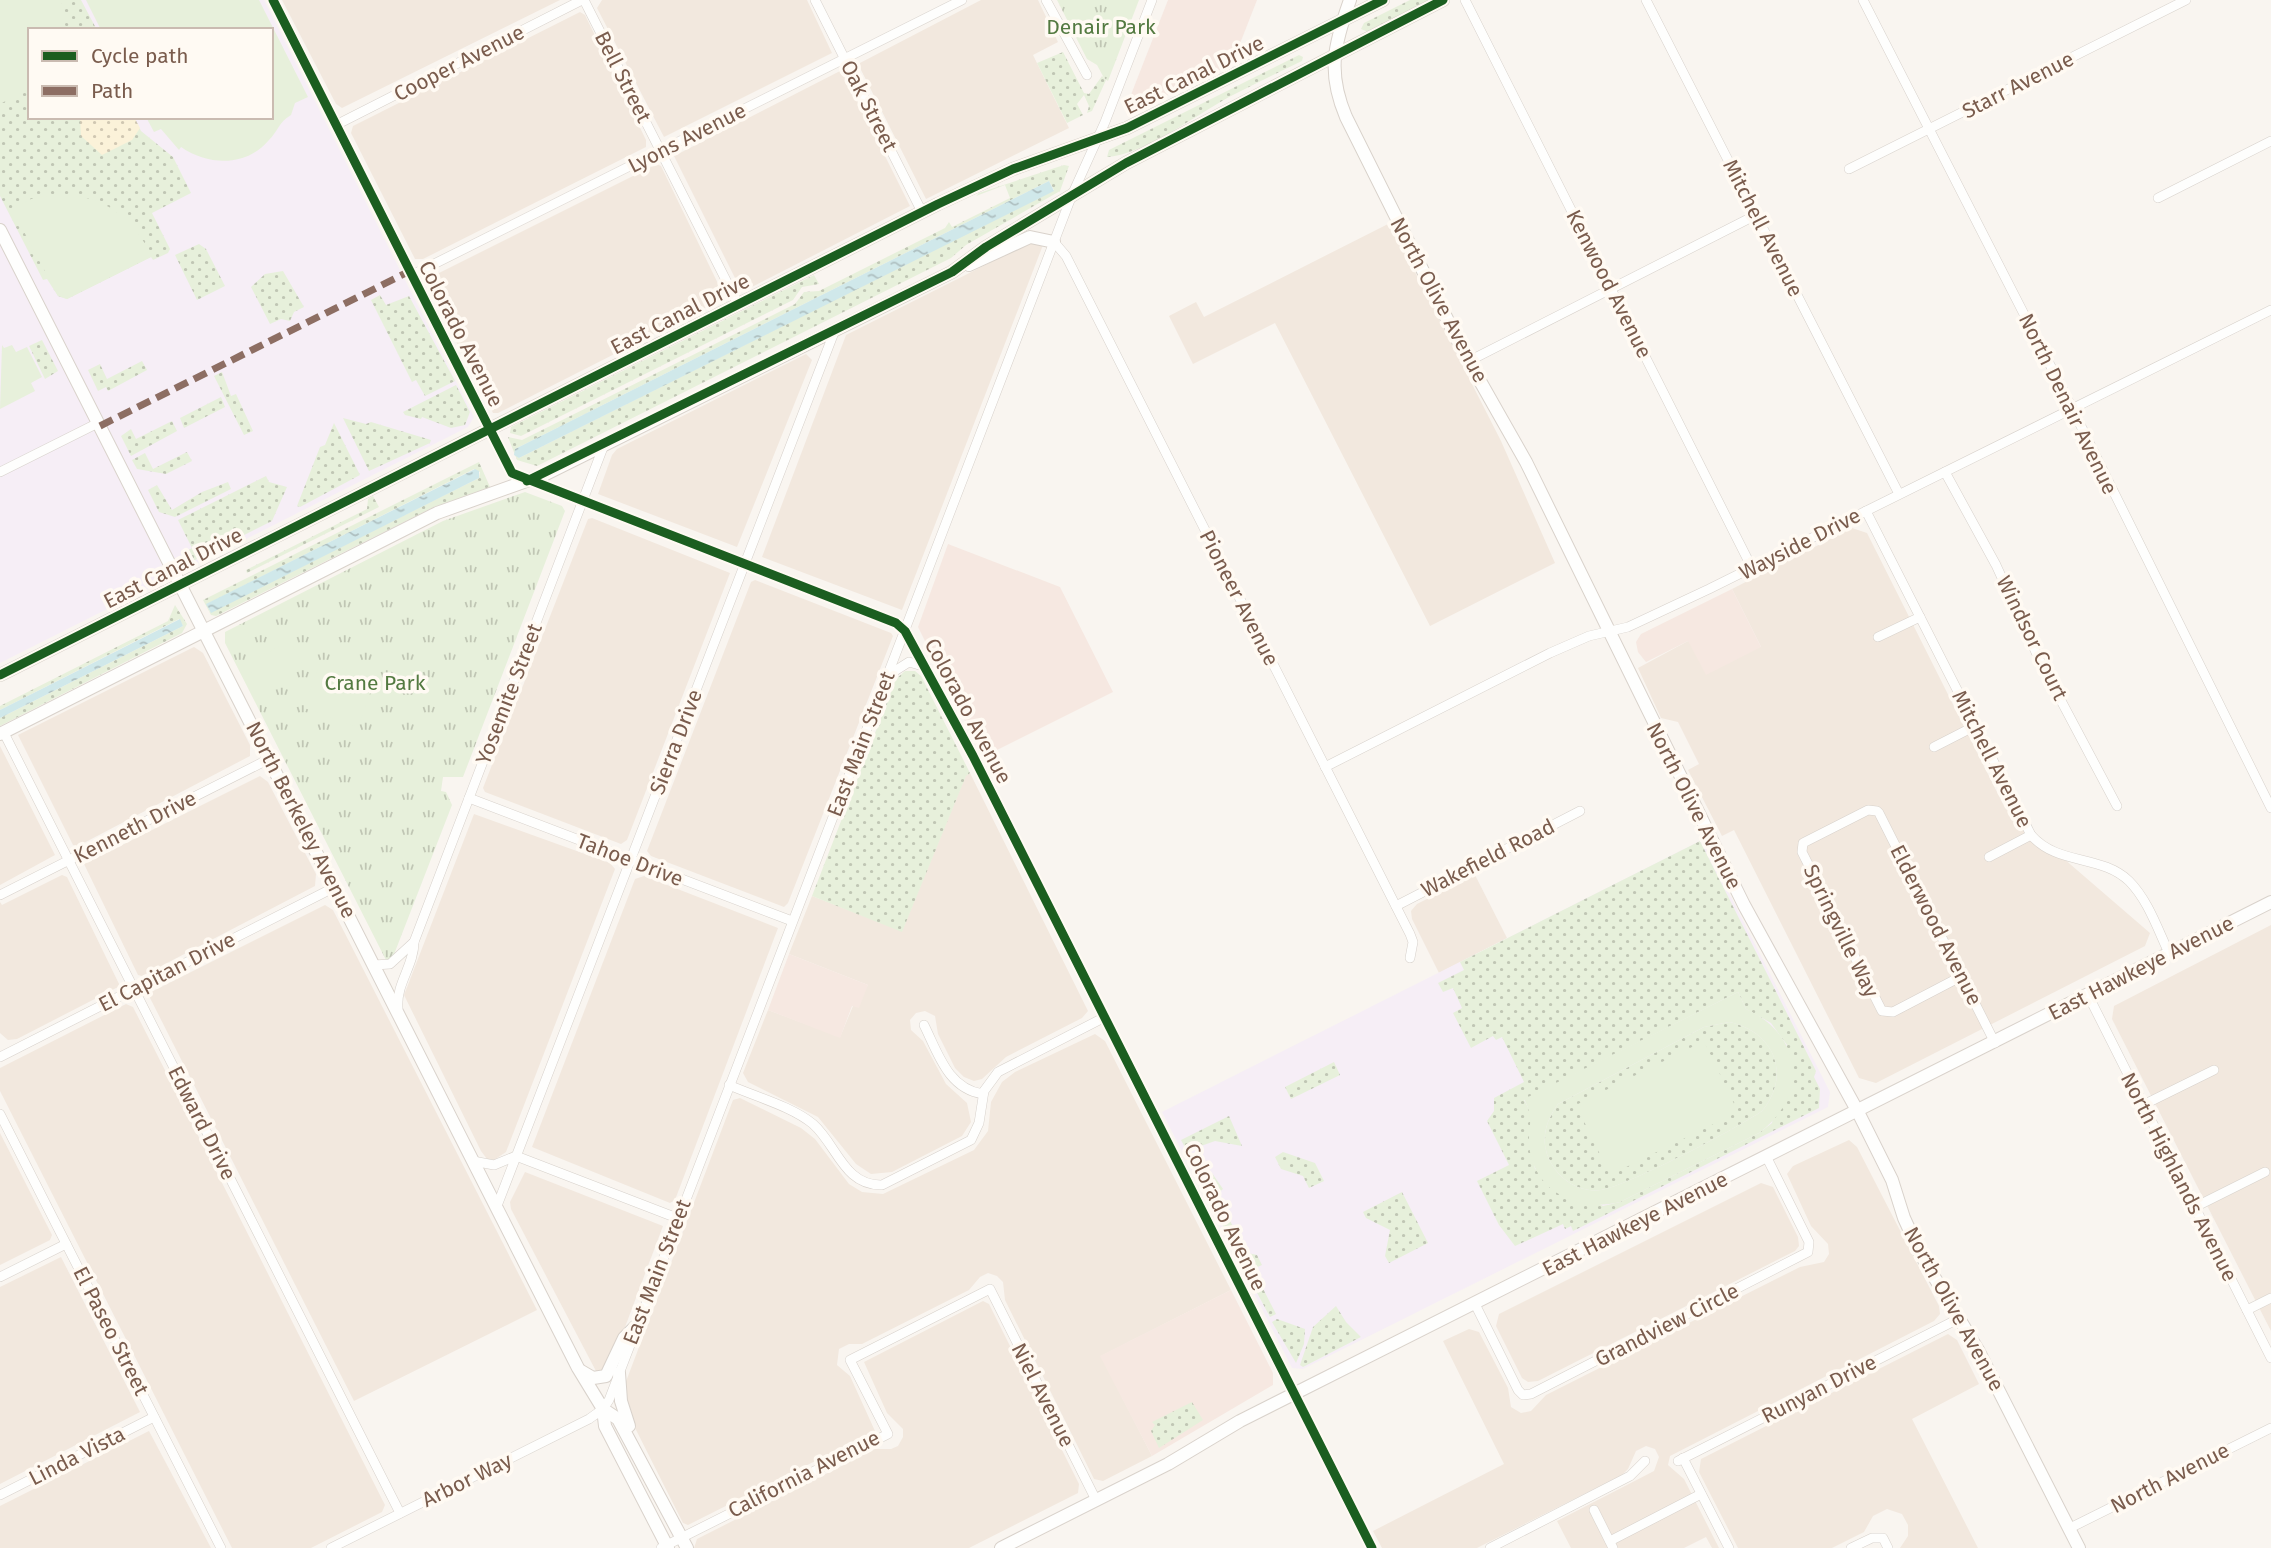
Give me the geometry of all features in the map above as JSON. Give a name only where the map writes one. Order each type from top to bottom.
[{"type":"street","name":"Colorado Avenue","points":[[272,0],[510,471],[527,481],[896,623],[905,631],[1105,1017],[1372,1548]]},
{"type":"street","name":"Cooper Avenue","points":[[336,125],[583,0]]},
{"type":"street","name":"Bell Street","points":[[583,0],[738,304]]},
{"type":"street","name":"Oak Street","points":[[815,0],[922,212]]},
{"type":"street","name":"Lyons Avenue","points":[[412,275],[962,0]]},
{"type":"street","points":[[1046,0],[1087,75]]},
{"type":"street","name":"East Main Street","points":[[603,1409],[1072,195],[1098,138],[1152,0]]},
{"type":"street","name":"North Olive Avenue","points":[[1350,0],[1343,20],[1333,80],[1346,117],[1469,361],[1525,462],[1607,633],[1744,905],[1858,1112],[1892,1180],[1917,1246],[1960,1318],[2080,1548]]},
{"type":"street","name":"East Canal Drive","points":[[0,675],[922,212],[1013,169],[1135,124],[1383,0]]},
{"type":"street","name":"East Canal Drive","points":[[2,734],[447,509],[527,481],[604,446],[952,272],[986,247],[1072,195],[1234,105],[1443,0]]},
{"type":"street","name":"Kenwood Avenue","points":[[1465,0],[1752,568]]},
{"type":"street","name":"Mitchell Avenue","points":[[1646,0],[1899,494]]},
{"type":"street","name":"North Denair Avenue","points":[[1863,0],[2271,808]]},
{"type":"street","name":"Starr Avenue","points":[[1849,169],[2186,0]]},
{"type":"street","points":[[2158,198],[2271,141]]},
{"type":"street","points":[[1469,361],[1756,215]]},
{"type":"street","name":"North Berkeley Avenue","points":[[0,230],[578,1368],[603,1409],[606,1426],[665,1547]]},
{"type":"street","points":[[952,272],[1030,237],[1054,242]]},
{"type":"street","name":"Pioneer Avenue","points":[[1054,242],[1066,256],[1396,906],[1413,942],[1410,957]]},
{"type":"street","name":"Wayside Drive","points":[[1325,767],[1525,665],[1586,637],[1628,627],[1752,568],[2271,310]]},
{"type":"street","name":"Sierra Drive","points":[[497,1206],[835,329]]},
{"type":"street","points":[[0,472],[99,423]]},
{"type":"street","name":"Yosemite Street","points":[[398,1013],[399,985],[414,952],[414,942],[604,446]]},
{"type":"street","name":"Windsor Court","points":[[1945,472],[1996,565],[2040,662],[2117,806]]},
{"type":"street","name":"Mitchell Avenue","points":[[1866,511],[2032,835],[2050,851],[2108,868],[2128,881],[2143,900],[2169,953]]},
{"type":"street","points":[[1878,638],[1920,617]]},
{"type":"street","points":[[887,679],[903,664],[915,662],[926,667]]},
{"type":"street","points":[[1934,747],[1975,726]]},
{"type":"street","name":"Edward Drive","points":[[2,734],[69,860],[400,1513]]},
{"type":"street","name":"Kenneth Drive","points":[[0,895],[269,759]]},
{"type":"street","name":"Tahoe Drive","points":[[469,798],[792,921]]},
{"type":"street","name":"Elderwood Avenue","points":[[1801,846],[1868,810],[1874,809],[1879,813],[1995,1043]]},
{"type":"street","name":"Wakefield Road","points":[[1396,906],[1580,811]]},
{"type":"street","points":[[1989,857],[2032,835]]},
{"type":"street","name":"Springville Way","points":[[1801,846],[1879,1007],[1885,1012],[1893,1012],[1962,976]]},
{"type":"street","name":"El Capitan Drive","points":[[0,1056],[335,887]]},
{"type":"street","name":"East Hawkeye Avenue","points":[[1001,1548],[1293,1395],[2271,902]]},
{"type":"street","name":"Yosemite Street","points":[[374,965],[390,964],[414,942]]},
{"type":"street","name":"North Highlands Avenue","points":[[2088,995],[2271,1358]]},
{"type":"street","points":[[729,1085],[807,1120],[826,1138],[851,1173],[867,1183],[878,1185],[892,1182],[971,1140],[979,1123],[983,1094],[991,1079],[1007,1066],[1105,1017]]},
{"type":"street","points":[[924,1026],[954,1081],[965,1089],[983,1094]]},
{"type":"street","points":[[2143,1105],[2214,1070]]},
{"type":"street","name":"El Paseo Street","points":[[0,1114],[221,1548]]},
{"type":"street","points":[[473,1161],[498,1164],[516,1156],[677,1218]]},
{"type":"street","name":"Grandview Circle","points":[[1475,1304],[1518,1390],[1523,1395],[1531,1394],[1808,1252],[1809,1242],[1767,1158]]},
{"type":"street","points":[[2195,1208],[2265,1172]]},
{"type":"street","points":[[0,1277],[66,1244]]},
{"type":"street","name":"Niel Avenue","points":[[990,1289],[1096,1500]]},
{"type":"street","name":"California Avenue","points":[[665,1547],[684,1543],[888,1434],[850,1360],[990,1289]]},
{"type":"street","points":[[2247,1310],[2271,1297]]},
{"type":"street","name":"Runyan Drive","points":[[1701,1494],[1681,1459],[1960,1318]]},
{"type":"street","points":[[578,1368],[590,1377],[606,1376],[624,1338],[636,1326]]},
{"type":"street","points":[[619,1373],[623,1410],[642,1458]]},
{"type":"street","name":"North Berkeley Avenue","points":[[603,1409],[618,1419],[642,1458],[684,1543]]},
{"type":"street","name":"Arbor Way","points":[[331,1548],[603,1409]]},
{"type":"street","name":"Linda Vista","points":[[0,1495],[155,1417]]},
{"type":"street","name":"North Avenue","points":[[2070,1528],[2271,1427]]},
{"type":"street","points":[[1490,1548],[1630,1476],[1645,1461]]},
{"type":"street","points":[[1594,1510],[1612,1544],[1701,1494],[1729,1548]]},
{"type":"street","points":[[1852,1548],[1872,1538],[1882,1538],[1888,1548]]},
{"type":"shaded area","points":[[0,0],[264,0],[474,417],[468,427],[0,663]]},
{"type":"shaded area","points":[[282,0],[560,0],[342,108],[336,104]]},
{"type":"shaded area","points":[[602,0],[807,0],[832,53],[664,137],[597,8]]},
{"type":"shaded area","points":[[981,0],[1038,0],[1058,42],[1033,55],[1069,128],[926,199],[858,64]]},
{"type":"shaded area","points":[[1168,0],[1257,0],[1232,64],[1127,115],[1125,110]]},
{"type":"shaded area","points":[[580,12],[585,15],[646,140],[646,147],[423,259],[415,259],[351,133],[353,126]]},
{"type":"shaded area","points":[[842,70],[910,206],[748,289],[740,288],[674,156]]},
{"type":"shaded area","points":[[657,164],[661,166],[725,298],[498,413],[493,413],[428,287],[429,278]]},
{"type":"shaded area","points":[[1390,223],[1501,441],[1555,563],[1430,626],[1275,323],[1193,364],[1169,316],[1196,302],[1204,317]]},
{"type":"shaded area","points":[[1035,240],[1043,245],[902,610],[762,557],[846,335]]},
{"type":"shaded area","points":[[806,354],[812,360],[737,547],[598,494],[612,455],[617,449]]},
{"type":"shaded area","points":[[592,518],[730,573],[627,840],[621,844],[485,792],[483,788],[588,519]]},
{"type":"shaded area","points":[[1852,528],[1867,533],[2005,808],[2150,933],[2145,946],[1876,1083],[1859,1078],[1734,830],[1722,836],[1688,770],[1699,764],[1678,722],[1661,718],[1638,668],[1688,641],[1761,647],[1732,589]]},
{"type":"shaded area","points":[[948,544],[1060,587],[1113,692],[983,757],[918,627]]},
{"type":"shaded area","points":[[755,580],[893,636],[788,903],[784,907],[651,856],[647,851],[751,582]]},
{"type":"shaded area","points":[[1732,589],[1761,647],[1706,675],[1688,641],[1646,662],[1638,652],[1636,642],[1641,634]]},
{"type":"shaded area","points":[[194,647],[203,653],[250,745],[250,756],[78,846],[73,845],[18,735]]},
{"type":"shaded area","points":[[0,746],[55,855],[0,885]]},
{"type":"shaded area","points":[[970,773],[1088,1011],[1082,1018],[1006,1057],[982,1079],[974,1081],[964,1077],[955,1068],[938,1034],[935,1016],[925,1011],[916,1013],[910,1020],[911,1030],[923,1041],[946,1084],[967,1103],[971,1122],[962,1136],[892,1172],[871,1174],[856,1164],[818,1117],[748,1082],[743,1073],[768,1010],[840,1037],[853,1006],[868,985],[789,954],[812,896],[902,931],[966,775]]},
{"type":"shaded area","points":[[260,776],[268,782],[316,874],[315,886],[142,976],[138,975],[84,864]]},
{"type":"shaded area","points":[[474,814],[610,863],[615,869],[506,1152],[494,1160],[487,1159],[481,1151],[404,995]]},
{"type":"shaded area","points":[[1702,840],[1830,1092],[1828,1107],[1303,1369],[1292,1368],[1162,1112]]},
{"type":"shaded area","points":[[62,875],[67,877],[120,986],[17,1039],[8,1040],[0,1033],[0,902],[2,905]]},
{"type":"shaded area","points":[[1475,875],[1507,938],[1439,973],[1412,919],[1411,911],[1417,904]]},
{"type":"shaded area","points":[[644,876],[778,928],[675,1200],[670,1203],[532,1147],[635,879]]},
{"type":"shaded area","points":[[325,905],[333,910],[537,1310],[354,1401],[149,996],[151,992]]},
{"type":"shaded area","points":[[2271,925],[2271,1331],[2112,1019],[2114,1006]]},
{"type":"shaded area","points":[[789,954],[868,985],[859,1008],[852,1006],[840,1038],[768,1010]]},
{"type":"shaded area","points":[[126,1004],[133,1007],[385,1505],[382,1512],[311,1548],[232,1548],[0,1091],[0,1068]]},
{"type":"shaded area","points":[[1095,1034],[1105,1041],[1231,1290],[1101,1356],[1152,1456],[1103,1481],[1094,1479],[1005,1300],[1003,1282],[988,1273],[980,1277],[969,1290],[862,1344],[849,1344],[839,1349],[837,1365],[850,1376],[875,1431],[688,1525],[683,1523],[628,1414],[625,1384],[733,1100],[740,1098],[801,1128],[815,1139],[849,1184],[862,1192],[883,1194],[974,1150],[988,1131],[991,1102],[1002,1082],[1015,1072]]},
{"type":"shaded area","points":[[0,1133],[52,1235],[50,1240],[0,1265]]},
{"type":"shaded area","points":[[1849,1140],[1857,1147],[1939,1306],[1940,1314],[1934,1321],[1670,1456],[1668,1465],[1684,1479],[1719,1548],[1712,1548],[1706,1537],[1684,1548],[1571,1548],[1557,1521],[1654,1471],[1659,1457],[1655,1449],[1646,1446],[1636,1451],[1628,1469],[1622,1475],[1477,1548],[1382,1548],[1373,1531],[1504,1464],[1443,1341],[1469,1329],[1479,1332],[1508,1388],[1511,1407],[1521,1413],[1531,1411],[1546,1395],[1800,1267],[1824,1262],[1829,1254],[1828,1244],[1811,1226],[1787,1174],[1793,1166]]},
{"type":"shaded area","points":[[525,1172],[663,1226],[610,1367],[597,1373],[511,1209],[510,1202]]},
{"type":"shaded area","points":[[1761,1183],[1773,1187],[1798,1237],[1799,1246],[1795,1251],[1538,1381],[1528,1382],[1522,1378],[1496,1326],[1499,1314]]},
{"type":"shaded area","points":[[61,1257],[140,1412],[0,1484],[0,1287]]},
{"type":"shaded area","points":[[1231,1290],[1273,1373],[1273,1385],[1152,1456],[1100,1356]]},
{"type":"shaded area","points":[[983,1301],[989,1304],[1079,1484],[1078,1493],[969,1548],[694,1548],[697,1539],[875,1449],[898,1446],[903,1437],[903,1429],[887,1413],[864,1362]]},
{"type":"shaded area","points":[[1948,1334],[1957,1340],[1979,1384],[1912,1419],[1978,1548],[1900,1548],[1908,1536],[1908,1525],[1902,1514],[1887,1509],[1873,1516],[1864,1532],[1832,1548],[1738,1548],[1699,1472],[1701,1459]]},
{"type":"shaded area","points":[[149,1431],[211,1548],[0,1548],[0,1506]]},
{"type":"green space","points":[[0,0],[81,0],[96,28],[28,28],[28,119],[135,119],[141,131],[173,157],[191,193],[152,213],[170,249],[168,253],[153,260],[151,257],[67,299],[58,296],[47,279],[43,280],[0,196]]},
{"type":"green space","points":[[0,0],[61,0],[66,28],[28,28],[28,89],[0,104]]},
{"type":"green space","points":[[86,0],[259,0],[308,97],[295,103],[291,115],[260,149],[227,161],[203,158],[181,147],[179,150],[161,129],[154,132],[147,119],[273,119],[273,28],[100,28]]},
{"type":"green space","name":"Denair Park","points":[[1057,0],[1139,0],[1108,81],[1097,65],[1087,59]]},
{"type":"green space","points":[[1410,0],[1431,0],[1368,32],[1361,29],[1364,23]]},
{"type":"green space","points":[[1063,52],[1084,93],[1089,94],[1102,76],[1106,80],[1092,111],[1087,113],[1089,106],[1084,95],[1077,104],[1083,115],[1067,123],[1037,63]]},
{"type":"green space","points":[[1299,55],[1303,57],[1302,61],[1229,97],[1169,133],[1136,150],[1107,157],[1109,150]]},
{"type":"green space","points":[[1064,165],[1069,166],[1060,191],[966,245],[951,258],[537,466],[517,460],[508,437],[522,440],[795,304],[804,292],[819,291],[945,228],[949,222],[952,227],[1010,198],[1005,185],[976,196],[979,193]],"holes":[[[1049,181],[1054,190],[519,458],[515,449]]]},
{"type":"green space","points":[[52,195],[84,198],[112,209],[135,229],[151,257],[67,299],[58,296],[12,209],[31,199]]},
{"type":"green space","points":[[199,244],[206,249],[225,286],[197,300],[175,255]]},
{"type":"green space","points":[[283,271],[304,307],[294,312],[290,321],[281,319],[270,324],[251,287],[265,274]]},
{"type":"green space","points":[[814,275],[819,284],[802,287],[793,300],[521,436],[510,433],[511,427]]},
{"type":"green space","points":[[380,295],[386,305],[409,296],[455,381],[425,396],[416,380],[412,382],[371,300]]},
{"type":"green space","points":[[42,340],[58,371],[45,379],[29,346]]},
{"type":"green space","points":[[2,345],[4,348],[12,345],[16,352],[27,347],[42,377],[31,383],[35,391],[0,409]]},
{"type":"green space","points":[[142,361],[147,370],[108,391],[106,387],[98,391],[88,370],[100,364],[107,379]]},
{"type":"green space","points":[[222,372],[231,396],[236,394],[253,431],[244,435],[214,376]]},
{"type":"green space","points":[[456,385],[470,412],[465,425],[451,428],[422,417],[421,419],[405,415],[403,412]]},
{"type":"green space","points":[[221,397],[225,407],[184,428],[180,418]]},
{"type":"green space","points":[[343,418],[366,424],[371,422],[431,440],[430,443],[369,471]]},
{"type":"green space","points":[[172,421],[177,431],[131,456],[121,436],[131,429],[136,439]]},
{"type":"green space","points":[[334,423],[360,475],[300,507],[297,506],[320,447],[325,445]]},
{"type":"green space","points":[[187,452],[192,461],[166,474],[137,469],[132,460],[145,453],[153,469]]},
{"type":"green space","points":[[479,462],[490,487],[434,507],[216,616],[211,615],[203,600]],"holes":[[[474,469],[480,472],[479,478],[210,612],[207,604]]]},
{"type":"green space","points":[[266,476],[269,482],[287,487],[272,521],[193,561],[183,559],[183,553],[192,548],[178,520]]},
{"type":"green space","points":[[228,482],[231,489],[175,517],[159,512],[148,490],[157,485],[172,510],[202,492]]},
{"type":"green space","name":"Crane Park","points":[[525,492],[562,506],[565,511],[463,777],[443,777],[441,791],[446,792],[452,805],[393,957],[386,960],[225,643],[225,632],[443,521]]},
{"type":"green space","points":[[373,496],[379,507],[247,573],[246,570],[367,509],[368,499]]},
{"type":"green space","points":[[175,605],[187,624],[182,633],[0,726],[0,718],[183,626],[179,619],[0,710],[0,706],[168,621]]},
{"type":"green space","points":[[290,641],[302,664],[258,686],[247,663]]},
{"type":"green space","points":[[321,660],[375,680],[358,727],[304,708]]},
{"type":"green space","points":[[905,671],[915,671],[921,676],[970,773],[966,776],[902,932],[812,896],[896,679]]},
{"type":"green space","points":[[1700,841],[1816,1071],[1814,1077],[1820,1089],[1819,1108],[1573,1231],[1571,1226],[1565,1229],[1563,1224],[1515,1246],[1499,1225],[1477,1181],[1509,1165],[1487,1121],[1494,1111],[1494,1098],[1524,1082],[1502,1037],[1496,1040],[1493,1036],[1471,1048],[1453,1013],[1462,1008],[1453,988],[1443,992],[1438,983],[1464,970],[1460,962]],"holes":[[[1738,992],[1746,1009],[1771,1023],[1787,1045],[1772,1123],[1759,1133],[1620,1202],[1603,1206],[1535,1169],[1529,1141],[1532,1115],[1524,1100]]]},
{"type":"green space","points":[[1738,992],[1746,1009],[1765,1020],[1779,1034],[1793,1067],[1792,1084],[1786,1102],[1775,1118],[1759,1133],[1620,1202],[1606,1204],[1577,1202],[1564,1197],[1542,1179],[1530,1152],[1530,1120],[1524,1099]],"holes":[[[1729,1022],[1745,1027],[1767,1045],[1774,1056],[1777,1069],[1776,1083],[1762,1111],[1682,1155],[1601,1190],[1577,1187],[1558,1173],[1549,1159],[1545,1144],[1550,1117],[1558,1104],[1704,1027]]]},
{"type":"green space","points":[[1729,1022],[1745,1027],[1757,1035],[1774,1056],[1776,1083],[1762,1111],[1682,1155],[1601,1190],[1577,1187],[1558,1173],[1546,1152],[1545,1137],[1550,1117],[1558,1104],[1704,1027]]},
{"type":"green space","points":[[1704,1041],[1738,1112],[1610,1175],[1576,1105]]},
{"type":"green space","points":[[1334,1062],[1340,1075],[1291,1099],[1285,1087]]},
{"type":"green space","points":[[1229,1116],[1242,1146],[1215,1141],[1187,1151],[1181,1140]]},
{"type":"green space","points":[[1283,1152],[1315,1163],[1324,1181],[1309,1188],[1303,1176],[1281,1169],[1275,1157]]},
{"type":"green space","points":[[1212,1173],[1223,1189],[1216,1195],[1242,1243],[1233,1246],[1200,1180]]},
{"type":"green space","points":[[1402,1192],[1428,1243],[1389,1263],[1385,1256],[1390,1230],[1366,1218],[1363,1212]]},
{"type":"green space","points":[[1248,1253],[1257,1255],[1262,1265],[1253,1269],[1276,1314],[1270,1317],[1239,1259]]},
{"type":"green space","points":[[1336,1306],[1346,1322],[1361,1337],[1303,1367],[1300,1365],[1313,1327]]},
{"type":"green space","points":[[1277,1319],[1305,1329],[1304,1344],[1296,1363],[1272,1322]]},
{"type":"green space","points":[[1192,1402],[1203,1420],[1159,1448],[1151,1431],[1155,1425],[1152,1422]]},
{"type":"sand","points":[[80,119],[135,119],[140,128],[132,140],[102,155],[81,136]]},
{"type":"water","points":[[1049,181],[1054,191],[519,458],[514,455],[515,449]]},
{"type":"water","points":[[475,469],[479,471],[479,478],[211,613],[206,604]]},
{"type":"water","points":[[180,619],[183,626],[0,718],[0,710]]},
{"type":"marked path","points":[[100,426],[410,271]]},
{"type":"cycle path","points":[[273,0],[512,473],[896,623],[905,631],[973,756],[1372,1548]]},
{"type":"cycle path","points":[[0,675],[938,204],[1013,169],[1127,128],[1383,0]]},
{"type":"cycle path","points":[[527,481],[952,272],[986,247],[1126,163],[1443,0]]}]
